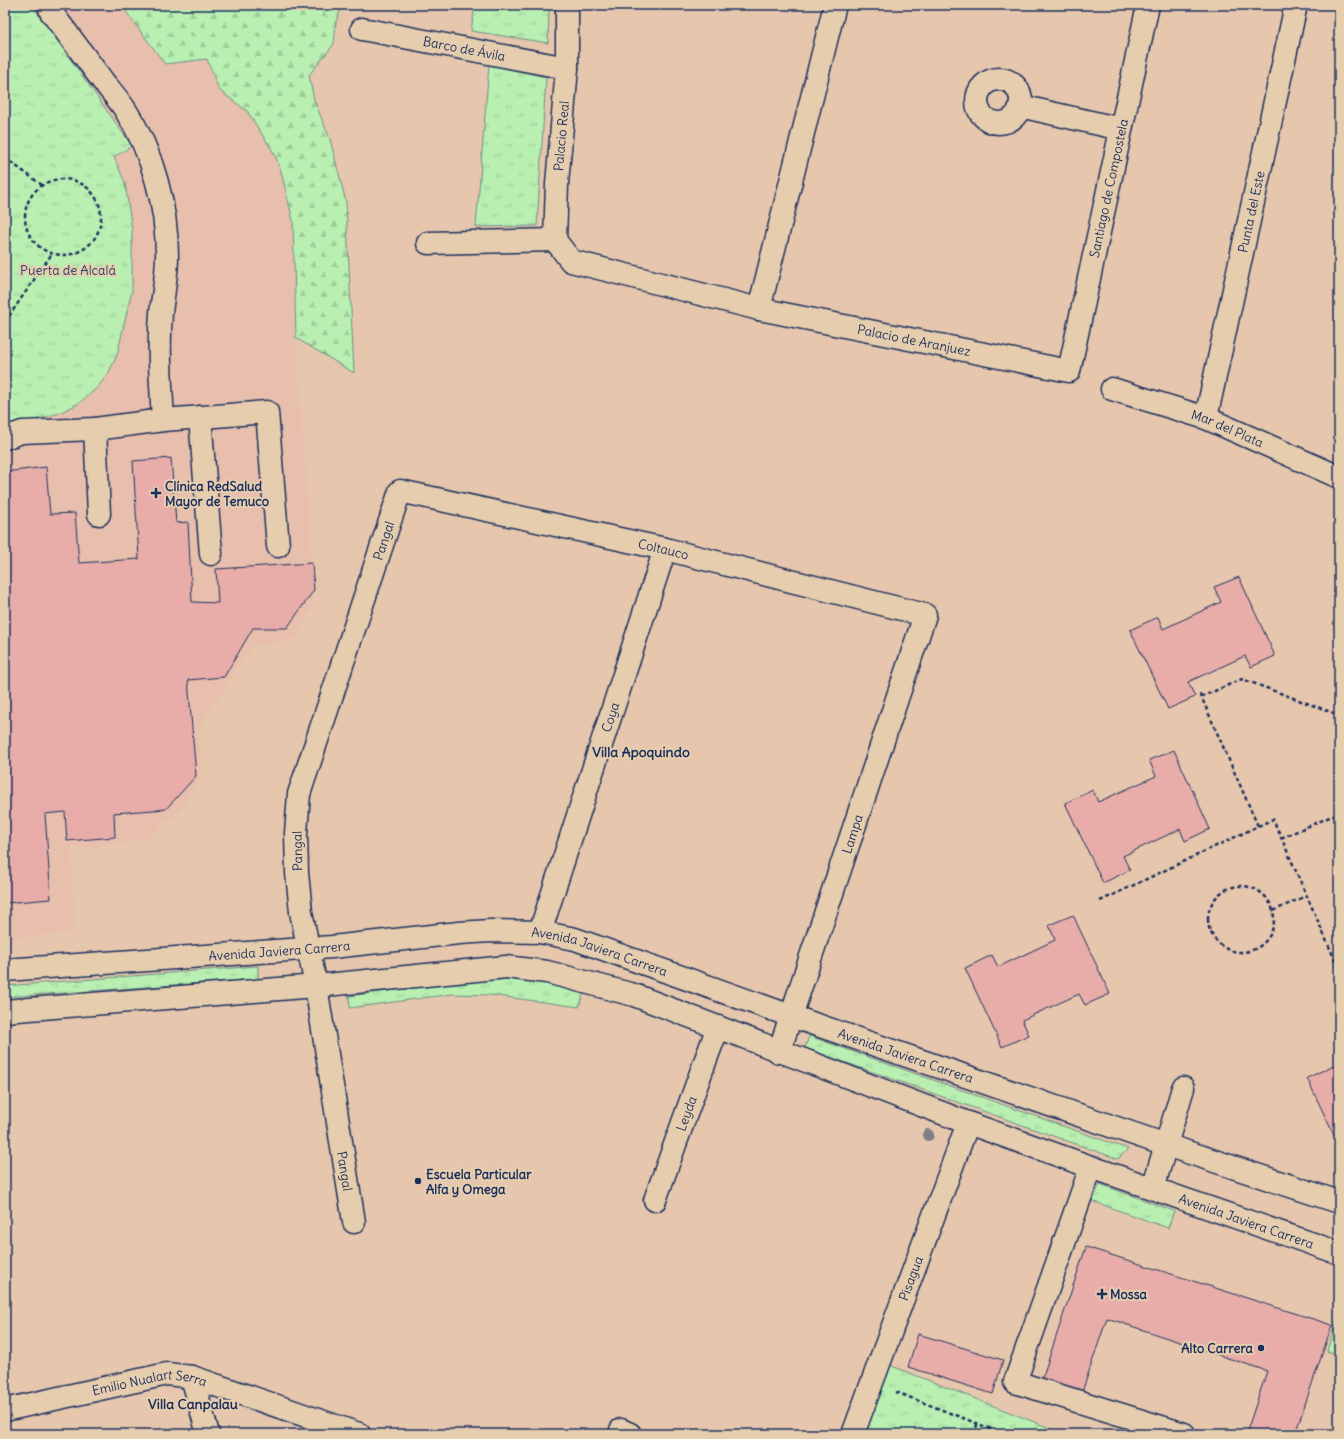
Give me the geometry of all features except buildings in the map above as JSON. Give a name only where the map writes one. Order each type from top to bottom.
[{"type":"street","points":[[49,5],[51,12],[126,112],[141,140],[153,169],[161,200],[167,256],[166,285],[160,329],[160,371],[163,420]]},
{"type":"street","name":"Palacio Real","points":[[555,240],[557,184],[567,68],[567,5]]},
{"type":"street","points":[[759,309],[835,5]]},
{"type":"street","name":"Santiago de Compostela","points":[[1069,371],[1148,5]]},
{"type":"street","name":"Punta del Este","points":[[1206,418],[1296,5]]},
{"type":"street","name":"Barco de Ávila","points":[[362,29],[567,68]]},
{"type":"street","points":[[1020,106],[1121,129]]},
{"type":"street","points":[[428,243],[555,240]]},
{"type":"street","name":"Palacio de Aranjuez","points":[[555,240],[571,261],[759,309],[1069,371]]},
{"type":"street","name":"Mar del Plata","points":[[1112,389],[1206,418],[1339,477]]},
{"type":"street","points":[[5,438],[22,432],[95,429],[163,420],[267,412],[278,546]]},
{"type":"street","points":[[200,417],[211,554]]},
{"type":"street","points":[[95,429],[99,514]]},
{"type":"street","name":"Coltauco","points":[[400,491],[666,549],[925,615]]},
{"type":"street","name":"Pangal","points":[[354,1222],[316,986],[301,912],[297,873],[296,833],[299,794],[400,491]]},
{"type":"street","name":"Coya","points":[[540,932],[666,549]]},
{"type":"street","name":"Lampa","points":[[779,1052],[925,615]]},
{"type":"street","name":"Avenida Javiera Carrera","points":[[5,970],[309,949],[459,932],[540,932],[575,939],[791,1016],[1166,1145],[1339,1202]]},
{"type":"street","name":"Avenida Javiera Carrera","points":[[5,1011],[316,986],[467,970],[506,967],[528,969],[586,981],[634,995],[779,1052],[968,1123],[1339,1253]]},
{"type":"street","name":"Leyda","points":[[655,1200],[718,1027]]},
{"type":"street","points":[[1153,1188],[1183,1088]]},
{"type":"street","name":"Pisagua","points":[[853,1434],[968,1123]]},
{"type":"street","points":[[1091,1167],[1015,1382],[1184,1434]]},
{"type":"street","name":"Emilio Nualart Serra","points":[[5,1410],[167,1374],[192,1378],[359,1434]]},
{"type":"street","points":[[192,1378],[208,1434]]},
{"type":"path","points":[[5,158],[42,185]]},
{"type":"path","points":[[66,178],[87,185],[98,198],[102,223],[90,246],[64,257],[51,255],[42,250],[31,239],[25,221],[29,198],[42,185],[49,181],[66,178]]},
{"type":"path","points":[[5,322],[51,255]]},
{"type":"path","points":[[1258,826],[1200,695],[1242,679],[1339,715]]},
{"type":"path","points":[[1281,838],[1339,813]]},
{"type":"path","points":[[1100,901],[1273,818],[1339,969]]},
{"type":"path","points":[[1239,886],[1250,887],[1260,892],[1269,900],[1273,911],[1274,922],[1271,933],[1264,943],[1255,949],[1244,952],[1233,951],[1222,946],[1214,938],[1210,927],[1209,916],[1212,905],[1218,895],[1228,889],[1239,886]]},
{"type":"path","points":[[1273,911],[1306,896]]},
{"type":"path","points":[[872,1383],[1004,1434]]},
{"type":"path","points":[[973,1434],[978,1423]]},
{"type":"shaded area","name":"Clínica RedSalud Mayor de Temuco","points":[[32,5],[121,5],[165,64],[207,59],[219,90],[247,111],[274,153],[281,171],[293,221],[296,338],[312,563],[313,608],[295,639],[251,648],[199,728],[200,778],[179,812],[143,840],[72,849],[74,933],[5,939],[5,424],[39,419],[59,413],[94,391],[109,372],[132,290],[132,230],[125,183],[114,157],[132,147]]},
{"type":"green space","name":"Puerta de Alcalá","points":[[5,5],[32,5],[132,146],[114,157],[125,183],[132,230],[132,290],[117,355],[109,372],[98,387],[78,404],[59,413],[39,419],[5,424]]},
{"type":"green space","points":[[121,5],[342,5],[336,22],[334,44],[309,75],[314,100],[330,139],[346,202],[354,373],[296,338],[293,221],[281,171],[274,153],[247,111],[219,90],[207,59],[165,64]]},
{"type":"green space","points":[[475,5],[549,5],[548,43],[471,31]]},
{"type":"green space","points":[[489,65],[546,77],[537,226],[476,227]]},
{"type":"green space","points":[[258,966],[258,979],[5,997],[5,986]]},
{"type":"green space","points":[[514,979],[541,982],[584,992],[579,1007],[491,995],[452,994],[350,1008],[349,996],[460,982]]},
{"type":"green space","points":[[809,1036],[1128,1149],[1118,1159],[805,1048]]},
{"type":"green space","points":[[1100,1184],[1174,1211],[1168,1228],[1092,1201]]},
{"type":"green space","points":[[1339,1313],[1339,1355],[1327,1351]]},
{"type":"green space","points":[[889,1365],[1065,1434],[864,1434]]},
{"type":"place","name":"Clínica RedSalud Mayor de Temuco","points":[[156,493]]},
{"type":"place","name":"Escuela Particular Alfa y Omega","points":[[418,1181]]},
{"type":"place","name":"Mossa","points":[[1102,1294]]},
{"type":"place","name":"Alto Carrera","points":[[1261,1348]]},
{"type":"district","name":"Villa Apoquindo","points":[[641,752]]},
{"type":"district","name":"Villa Canpalau","points":[[193,1404]]}]
